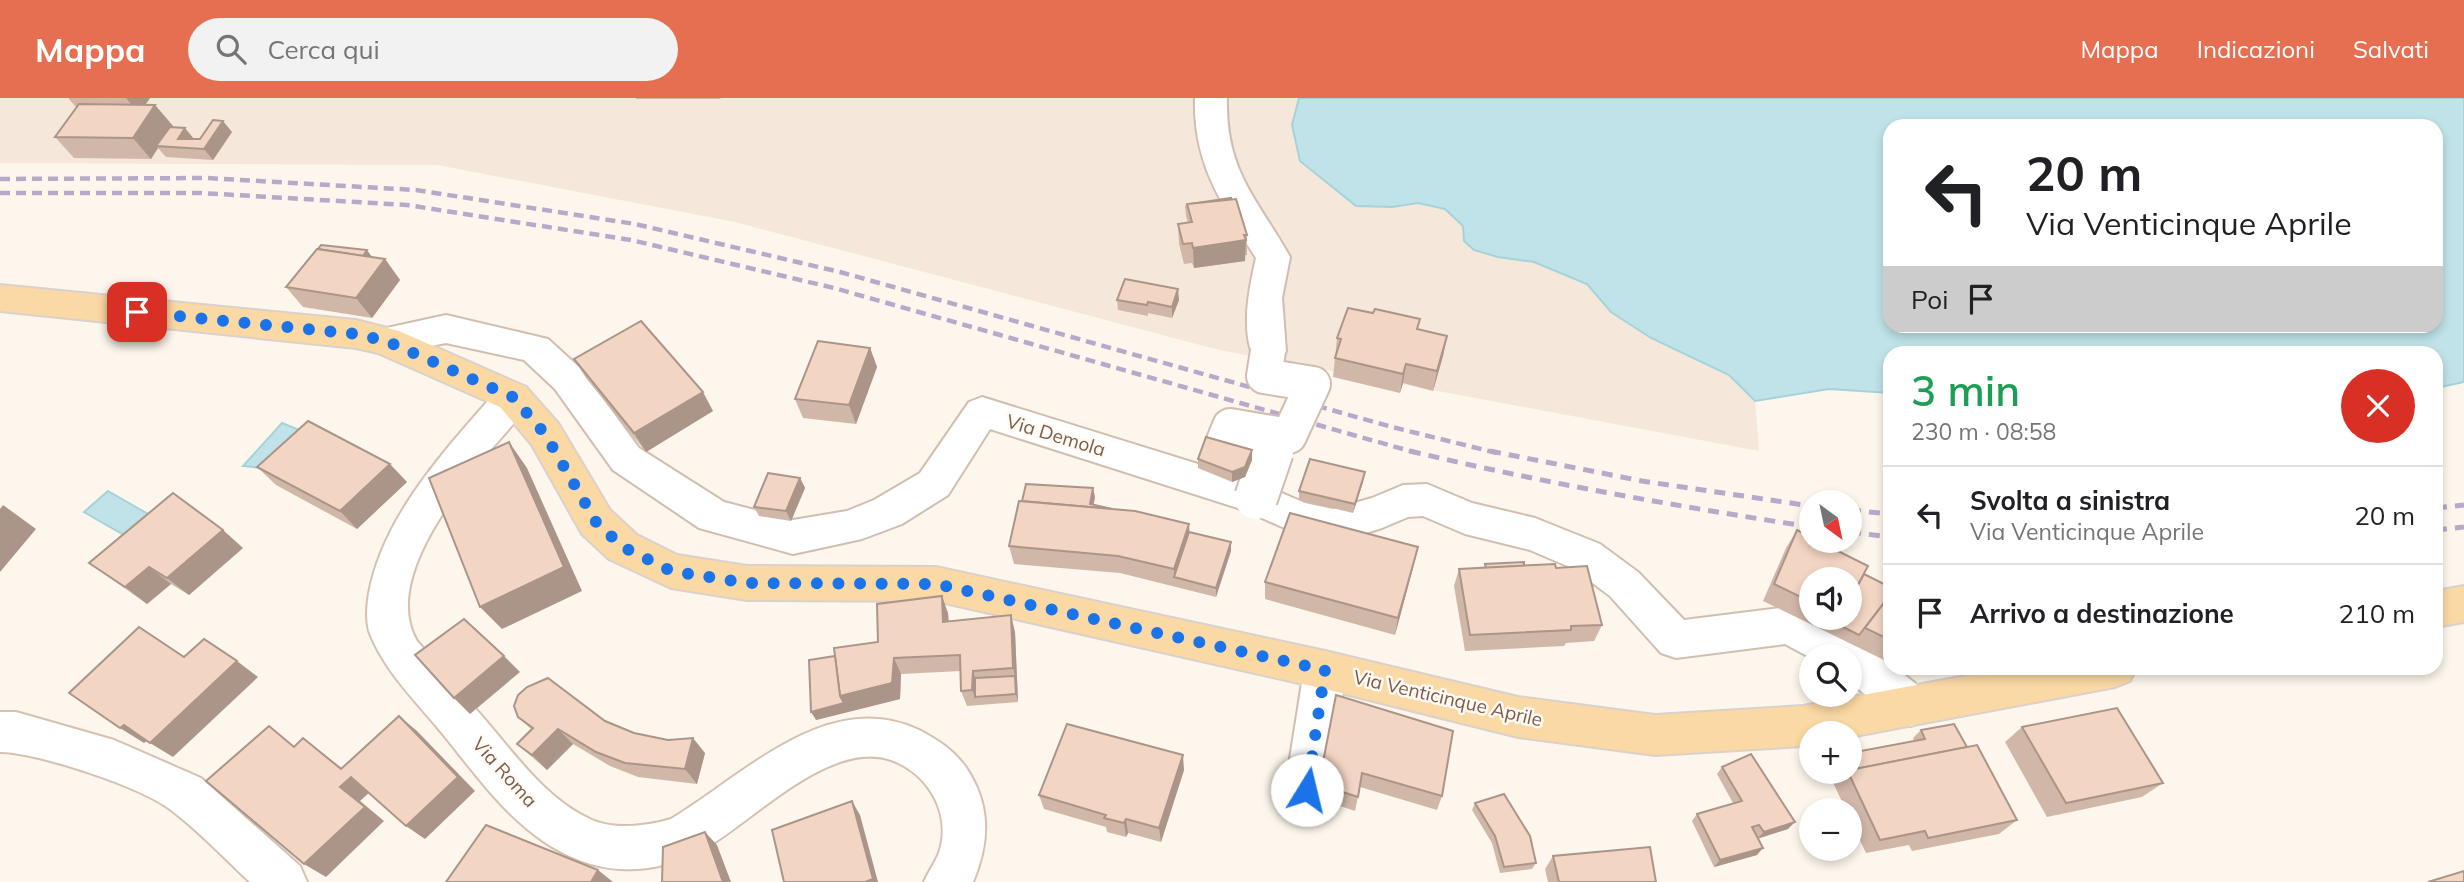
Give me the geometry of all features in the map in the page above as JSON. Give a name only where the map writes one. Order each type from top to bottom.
[{"type":"main road","name":"Via Venticinque Aprile","points":[[0,298],[356,334],[386,341],[513,397],[545,434],[596,522],[623,547],[671,571],[747,583],[936,584],[1325,670],[1518,717],[1655,734],[1803,726],[2077,675]]},
{"type":"main road","points":[[2443,608],[2464,604]]},
{"type":"street","points":[[1211,98],[1209,122],[1219,169],[1273,257],[1265,298],[1268,351],[1264,376],[1313,384],[1289,436],[1230,426],[1224,441],[1273,452],[1256,498],[1297,518],[1333,526],[1382,512],[1403,500],[1427,500],[1465,517],[1535,534],[1586,556],[1624,584],[1676,640],[1788,625],[1824,644]]},
{"type":"street","name":"Via Demola","points":[[386,341],[446,329],[535,349],[568,379],[626,459],[713,516],[793,537],[858,523],[888,512],[934,484],[982,412],[1256,498]]},
{"type":"street","name":"Via Roma","points":[[513,397],[457,464],[406,541],[388,592],[388,626],[402,653],[524,798],[563,829],[597,844],[628,848],[661,844],[685,835],[799,759],[857,737],[886,738],[913,746],[932,760],[961,803],[965,828],[961,853],[947,882]]},
{"type":"street","points":[[1862,667],[1911,706]]},
{"type":"street","points":[[1307,790],[1325,670]]},
{"type":"street","points":[[0,732],[16,732],[114,760],[185,793],[284,882]]},
{"type":"shaded area","points":[[0,98],[1299,98],[1292,125],[1300,161],[1355,206],[1392,207],[1418,203],[1445,209],[1498,257],[1534,262],[1587,284],[1611,312],[1651,338],[1729,375],[1755,401],[1759,451],[1219,350],[735,222],[437,165],[0,163]]},
{"type":"water","points":[[1299,98],[2464,98],[2464,382],[2443,386],[2443,346],[1883,346],[1883,393],[1829,389],[1755,401],[1729,375],[1651,338],[1611,312],[1587,284],[1534,262],[1498,257],[1474,250],[1464,241],[1463,226],[1445,209],[1418,203],[1392,207],[1356,206],[1300,161],[1292,125]]},
{"type":"water","points":[[282,423],[307,433],[272,469],[243,466]]},
{"type":"water","points":[[108,491],[148,514],[124,535],[84,512]]},
{"type":"building","points":[[79,104],[155,105],[133,138],[55,137]]},
{"type":"building","points":[[213,120],[223,121],[204,149],[156,146],[170,127],[185,128],[178,139],[200,139]]},
{"type":"building","points":[[1236,199],[1247,235],[1244,235],[1246,240],[1193,248],[1192,243],[1183,244],[1178,224],[1192,222],[1187,204]]},
{"type":"building","points":[[321,245],[367,250],[363,256],[318,249]]},
{"type":"building","points":[[317,249],[385,259],[356,298],[286,287]]},
{"type":"building","points":[[1125,279],[1178,289],[1172,307],[1117,300]]},
{"type":"building","points":[[1348,308],[1373,313],[1375,309],[1420,319],[1417,329],[1447,336],[1437,371],[1406,364],[1403,374],[1335,358],[1341,339],[1337,338]]},
{"type":"building","points":[[641,321],[703,392],[634,433],[574,359]]},
{"type":"building","points":[[818,341],[870,348],[849,405],[795,399]]},
{"type":"building","points":[[308,421],[390,464],[340,511],[257,467]]},
{"type":"building","points":[[1206,437],[1252,450],[1245,467],[1232,472],[1198,459]]},
{"type":"building","points":[[509,442],[564,567],[480,607],[429,478]]},
{"type":"building","points":[[1310,459],[1365,472],[1355,504],[1299,491]]},
{"type":"building","points":[[768,473],[800,478],[786,511],[754,507]]},
{"type":"building","points":[[1026,484],[1093,488],[1090,504],[1112,509],[1022,501]]},
{"type":"building","points":[[173,493],[223,530],[167,578],[149,567],[125,587],[89,563]]},
{"type":"building","points":[[1019,501],[1135,511],[1189,524],[1174,569],[1118,556],[1009,546]]},
{"type":"building","points":[[1290,513],[1418,547],[1398,618],[1265,582]]},
{"type":"building","points":[[1797,530],[1799,553],[1842,553],[1868,566],[1862,577],[1862,567],[1799,567],[1799,596],[1774,584]]},
{"type":"building","points":[[1189,532],[1231,542],[1216,588],[1174,577]]},
{"type":"building","points":[[1524,562],[1524,566],[1486,568],[1485,564]]},
{"type":"building","points":[[1555,564],[1556,568],[1587,566],[1602,625],[1571,626],[1571,630],[1470,635],[1459,569]]},
{"type":"building","points":[[1864,574],[1883,584],[1883,604],[1859,635],[1849,630],[1862,630]]},
{"type":"building","points":[[942,596],[943,622],[1011,615],[1013,668],[973,671],[972,690],[961,691],[960,655],[894,658],[892,683],[840,696],[834,648],[878,642],[877,604]]},
{"type":"building","points":[[1883,604],[1883,637],[1865,628]]},
{"type":"building","points":[[464,619],[504,656],[454,698],[415,655]]},
{"type":"building","points":[[139,627],[184,657],[204,639],[237,661],[150,743],[124,725],[120,728],[69,693]]},
{"type":"building","points":[[835,656],[840,696],[844,703],[811,712],[809,660]]},
{"type":"building","points":[[1015,676],[1016,694],[975,697],[975,678]]},
{"type":"building","points":[[548,678],[605,721],[634,733],[668,740],[693,738],[685,769],[625,763],[596,752],[558,729],[532,755],[517,744],[533,728],[518,717],[514,706],[518,695],[527,687]]},
{"type":"building","points":[[1336,695],[1453,731],[1442,796],[1362,773],[1358,797],[1321,785]]},
{"type":"building","points":[[2117,708],[2163,783],[2066,803],[2022,727]]},
{"type":"building","points":[[399,716],[458,777],[406,826],[351,777],[340,787],[365,807],[304,864],[206,781],[269,726],[294,747],[303,738],[341,769]]},
{"type":"building","points":[[1067,724],[1183,755],[1159,828],[1126,819],[1124,823],[1104,818],[1106,815],[1039,795]]},
{"type":"building","points":[[1954,724],[1967,747],[1862,768],[1862,751],[1925,739],[1921,730]]},
{"type":"building","points":[[1977,745],[2017,820],[1928,838],[1925,831],[1880,840],[1854,784],[1862,784],[1862,768]]},
{"type":"building","points":[[1751,754],[1795,822],[1764,832],[1759,825],[1752,827],[1763,848],[1720,860],[1697,814],[1742,801],[1722,767]]},
{"type":"building","points":[[1504,794],[1530,836],[1536,863],[1504,867],[1495,836],[1475,803]]},
{"type":"building","points":[[852,801],[873,879],[865,882],[784,882],[772,830]]},
{"type":"building","points":[[486,825],[598,870],[591,882],[446,882]]},
{"type":"building","points":[[705,832],[723,882],[662,882],[663,847]]},
{"type":"building","points":[[1650,847],[1656,882],[1559,882],[1553,856]]},
{"type":"building","points":[[2464,871],[2464,882],[2428,882]]},
{"type":"railway","points":[[0,179],[206,178],[416,190],[635,224],[840,272],[1392,427],[1497,453]]},
{"type":"railway","points":[[0,193],[201,193],[407,205],[631,240],[834,288],[1417,453]]},
{"type":"railway","points":[[1410,451],[1610,493],[1799,525]]},
{"type":"railway","points":[[1490,451],[1642,481],[1799,504]]},
{"type":"railway","points":[[2443,507],[2464,505]]},
{"type":"railway","points":[[1862,511],[1883,513]]},
{"type":"railway","points":[[2443,529],[2464,527]]},
{"type":"railway","points":[[1862,534],[1883,536]]},
{"type":"route","points":[[137,312],[356,334],[386,341],[513,397],[545,434],[596,522],[623,547],[671,571],[747,583],[936,584],[1325,670],[1307,790]]}]
